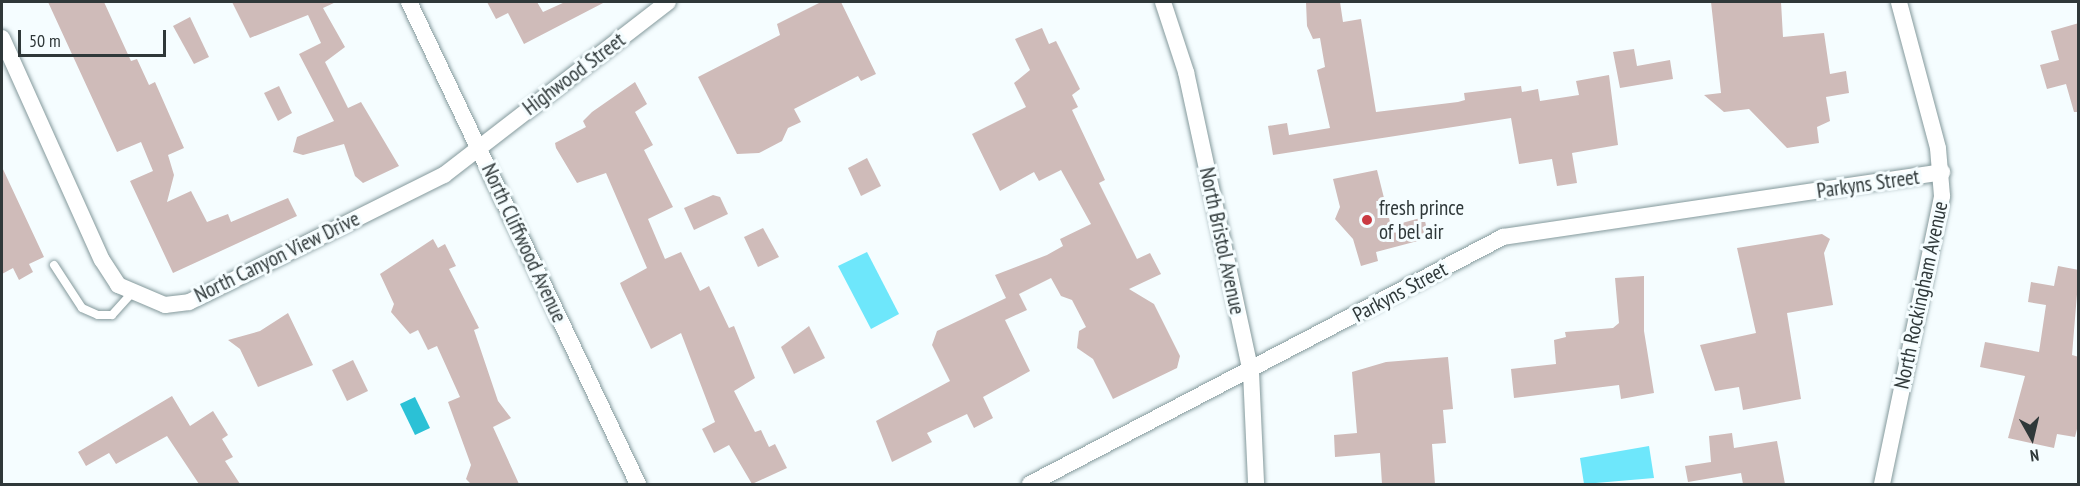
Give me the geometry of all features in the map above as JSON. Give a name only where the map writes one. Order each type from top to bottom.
[{"type":"street","name":"North Cliffwood Avenue","points":[[409,2],[638,484]]},
{"type":"street","name":"Highwood Street","points":[[479,146],[668,2]]},
{"type":"street","name":"North Bristol Avenue","points":[[1163,2],[1186,72],[1251,372],[1256,484]]},
{"type":"street","name":"North Rockingham Avenue","points":[[1882,484],[1942,196],[1942,172],[1899,2]]},
{"type":"street","name":"North Canyon View Drive","points":[[2,38],[102,260],[118,285],[132,293],[165,305],[189,302],[444,175],[479,146]]},
{"type":"street","name":"Parkyns Street","points":[[1030,484],[1251,372],[1503,237],[1942,172]]},
{"type":"lane","points":[[54,265],[82,308],[98,315],[112,315],[132,293]]},
{"type":"shaded area","points":[[867,252],[899,314],[871,329],[838,266]]},
{"type":"shaded area","points":[[415,397],[430,428],[415,435],[400,404]]},
{"type":"shaded area","points":[[1649,446],[1654,478],[1584,484],[1580,458]]},
{"type":"building","points":[[48,2],[104,2],[131,61],[137,59],[149,85],[155,82],[184,148],[168,155],[174,175],[167,202],[191,191],[207,222],[228,214],[231,222],[288,198],[297,216],[173,273],[130,181],[153,171],[141,142],[117,152]]},
{"type":"building","points":[[232,2],[336,2],[323,8],[345,47],[325,62],[348,108],[361,102],[399,166],[363,183],[355,176],[344,144],[303,155],[293,152],[297,137],[334,121],[299,54],[321,43],[308,15],[250,38]]},
{"type":"building","points":[[487,2],[537,2],[543,12],[565,2],[605,2],[524,44],[508,13],[496,19]]},
{"type":"building","points":[[821,2],[841,2],[876,74],[861,81],[858,76],[794,109],[801,122],[788,128],[782,141],[759,153],[737,154],[698,77],[780,35],[777,24]]},
{"type":"building","points":[[1306,2],[1340,2],[1343,22],[1361,19],[1376,112],[1458,102],[1465,100],[1464,93],[1521,86],[1522,92],[1538,89],[1540,101],[1579,95],[1576,81],[1609,75],[1618,145],[1572,153],[1577,183],[1557,186],[1552,159],[1519,164],[1511,118],[1273,155],[1268,126],[1287,123],[1289,135],[1330,128],[1317,70],[1325,67],[1320,38],[1313,39],[1307,26]]},
{"type":"building","points":[[1711,2],[1781,2],[1783,37],[1824,33],[1830,74],[1846,71],[1849,93],[1826,97],[1830,121],[1817,127],[1819,143],[1787,148],[1749,109],[1724,112],[1704,95],[1721,93]]},
{"type":"building","points":[[190,17],[209,57],[194,64],[173,26]]},
{"type":"building","points":[[2079,23],[2079,112],[2074,112],[2066,84],[2047,89],[2040,65],[2059,60],[2051,31]]},
{"type":"building","points":[[1042,28],[1049,44],[1056,41],[1080,89],[1072,95],[1078,107],[1072,110],[1105,180],[1099,183],[1137,259],[1150,253],[1161,274],[1129,289],[1154,304],[1180,356],[1177,368],[1113,399],[1093,359],[1077,348],[1079,331],[1086,327],[1072,300],[1061,296],[1051,278],[1019,294],[1027,310],[1005,320],[1030,371],[983,397],[993,418],[974,428],[967,414],[927,433],[932,442],[892,462],[876,421],[950,381],[932,345],[937,331],[1006,298],[995,275],[1047,255],[1063,246],[1060,239],[1091,224],[1061,170],[1039,181],[1034,172],[1000,191],[972,134],[1026,107],[1014,83],[1030,70],[1015,39]]},
{"type":"building","points":[[1634,49],[1637,66],[1670,60],[1673,79],[1620,88],[1613,52]]},
{"type":"building","points":[[635,82],[647,104],[635,112],[653,145],[644,150],[673,207],[648,219],[665,259],[681,252],[700,291],[709,286],[729,328],[734,326],[755,378],[734,391],[755,432],[761,430],[769,447],[775,444],[787,468],[752,484],[729,445],[714,453],[702,429],[715,422],[681,333],[651,349],[622,288],[620,283],[647,268],[606,173],[577,183],[556,148],[555,143],[586,127],[583,121],[592,112]]},
{"type":"building","points":[[279,86],[292,113],[278,121],[264,93]]},
{"type":"building","points":[[867,158],[881,186],[861,196],[848,168]]},
{"type":"building","points":[[2,167],[44,257],[29,264],[33,272],[19,280],[13,268],[2,274]]},
{"type":"building","points":[[1377,170],[1391,226],[1424,217],[1429,238],[1376,252],[1378,261],[1361,266],[1353,239],[1335,219],[1340,207],[1333,179]]},
{"type":"building","points":[[713,195],[720,197],[728,214],[694,230],[684,208]]},
{"type":"building","points":[[763,228],[779,257],[758,267],[744,237]]},
{"type":"building","points":[[1822,234],[1830,239],[1824,253],[1833,305],[1787,313],[1801,399],[1743,410],[1739,387],[1715,391],[1700,345],[1756,333],[1737,248]]},
{"type":"building","points":[[433,239],[438,248],[445,244],[456,266],[449,269],[479,328],[474,330],[498,401],[511,418],[493,427],[519,484],[471,484],[466,479],[471,465],[448,402],[460,397],[437,346],[428,350],[418,330],[410,334],[391,312],[394,304],[380,274]]},
{"type":"building","points":[[2058,266],[2079,270],[2072,355],[2079,357],[2079,421],[2075,437],[2057,434],[2054,448],[2008,438],[2025,376],[1980,367],[1985,342],[2039,352],[2046,305],[2028,302],[2031,282],[2054,286]]},
{"type":"building","points":[[1644,276],[1644,331],[1654,393],[1621,399],[1619,385],[1514,398],[1511,369],[1556,364],[1554,340],[1566,337],[1565,332],[1613,328],[1619,323],[1615,278]]},
{"type":"building","points":[[288,313],[313,365],[258,387],[240,349],[228,340],[260,331]]},
{"type":"building","points":[[809,326],[825,358],[794,374],[781,347]]},
{"type":"building","points":[[1448,357],[1453,409],[1443,410],[1446,443],[1432,444],[1435,484],[1382,484],[1380,453],[1335,457],[1334,435],[1357,433],[1352,372],[1386,362]]},
{"type":"building","points":[[353,360],[368,391],[347,401],[332,370]]},
{"type":"building","points":[[172,396],[190,426],[213,411],[228,435],[222,439],[233,457],[225,461],[240,484],[199,484],[167,436],[116,464],[109,453],[86,466],[78,452]]},
{"type":"building","points":[[1732,433],[1734,448],[1777,441],[1785,484],[1743,484],[1741,473],[1688,482],[1685,466],[1711,462],[1709,436]]},
{"type":"place","name":"fresh prince of bel air","points":[[1367,220]]}]
